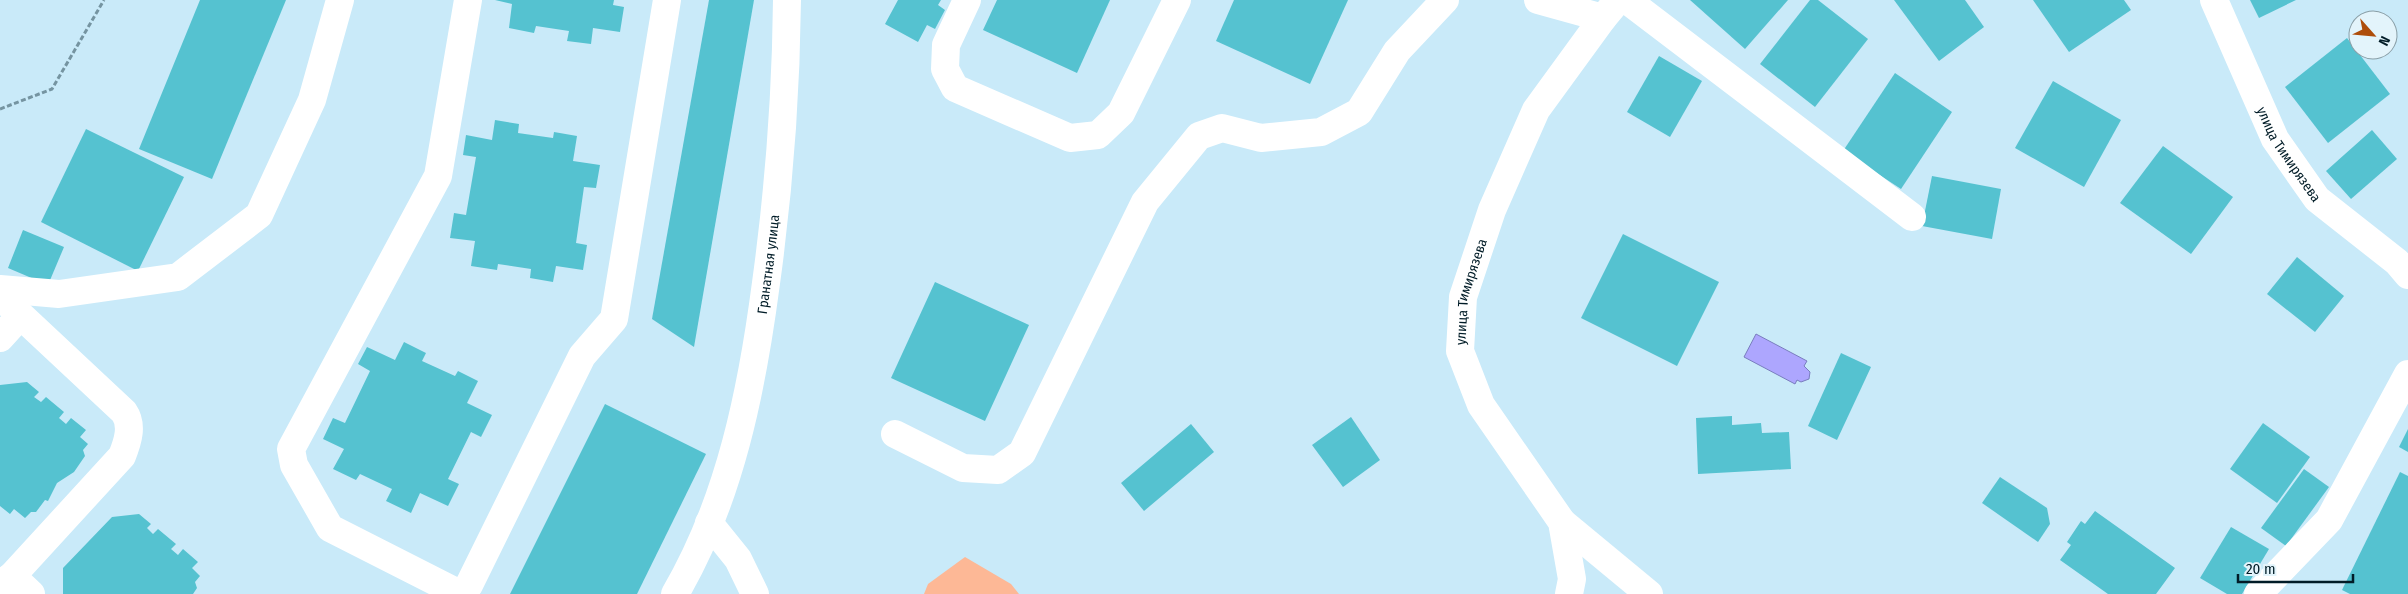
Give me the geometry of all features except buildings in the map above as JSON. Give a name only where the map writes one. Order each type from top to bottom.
[{"type":"street","points":[[0,289],[59,294],[178,277],[258,214],[312,100],[340,0]]},
{"type":"street","points":[[468,0],[438,176],[291,449],[291,458],[324,520],[335,532],[456,592],[478,587],[582,356],[614,319],[667,0]]},
{"type":"street","name":"Гранатная улица","points":[[675,594],[694,561],[734,452],[757,350],[779,194],[786,63],[787,0]]},
{"type":"street","points":[[966,0],[946,45],[945,69],[955,88],[1070,138],[1098,135],[1121,113],[1177,0]]},
{"type":"street","points":[[895,434],[963,468],[998,470],[1022,453],[1145,202],[1198,136],[1222,128],[1261,138],[1321,132],[1359,112],[1397,51],[1445,0]]},
{"type":"street","points":[[1538,0],[1611,9]]},
{"type":"street","points":[[1627,0],[1912,217]]},
{"type":"street","name":"улица Тимирязева","points":[[2214,0],[2275,139],[2285,154],[2317,199],[2397,262],[2408,276]]},
{"type":"street","name":"улица Тимирязева","points":[[1570,594],[1572,579],[1562,522],[1481,405],[1460,351],[1463,297],[1492,210],[1536,110],[1611,9]]},
{"type":"street","points":[[0,296],[124,412],[129,420],[129,431],[122,456],[14,585]]},
{"type":"street","points":[[0,338],[20,316]]},
{"type":"street","points":[[2258,594],[2329,520],[2408,374]]},
{"type":"street","points":[[1562,522],[1649,594]]},
{"type":"street","points":[[709,523],[738,560],[755,594]]},
{"type":"path","points":[[0,109],[52,89],[104,0]]},
{"type":"shaded area","points":[[1756,334],[1807,361],[1804,366],[1810,372],[1809,379],[1801,382],[1797,380],[1795,384],[1744,357]]},
{"type":"shaded area","points":[[965,557],[1011,584],[1019,594],[924,594],[928,584]]}]
